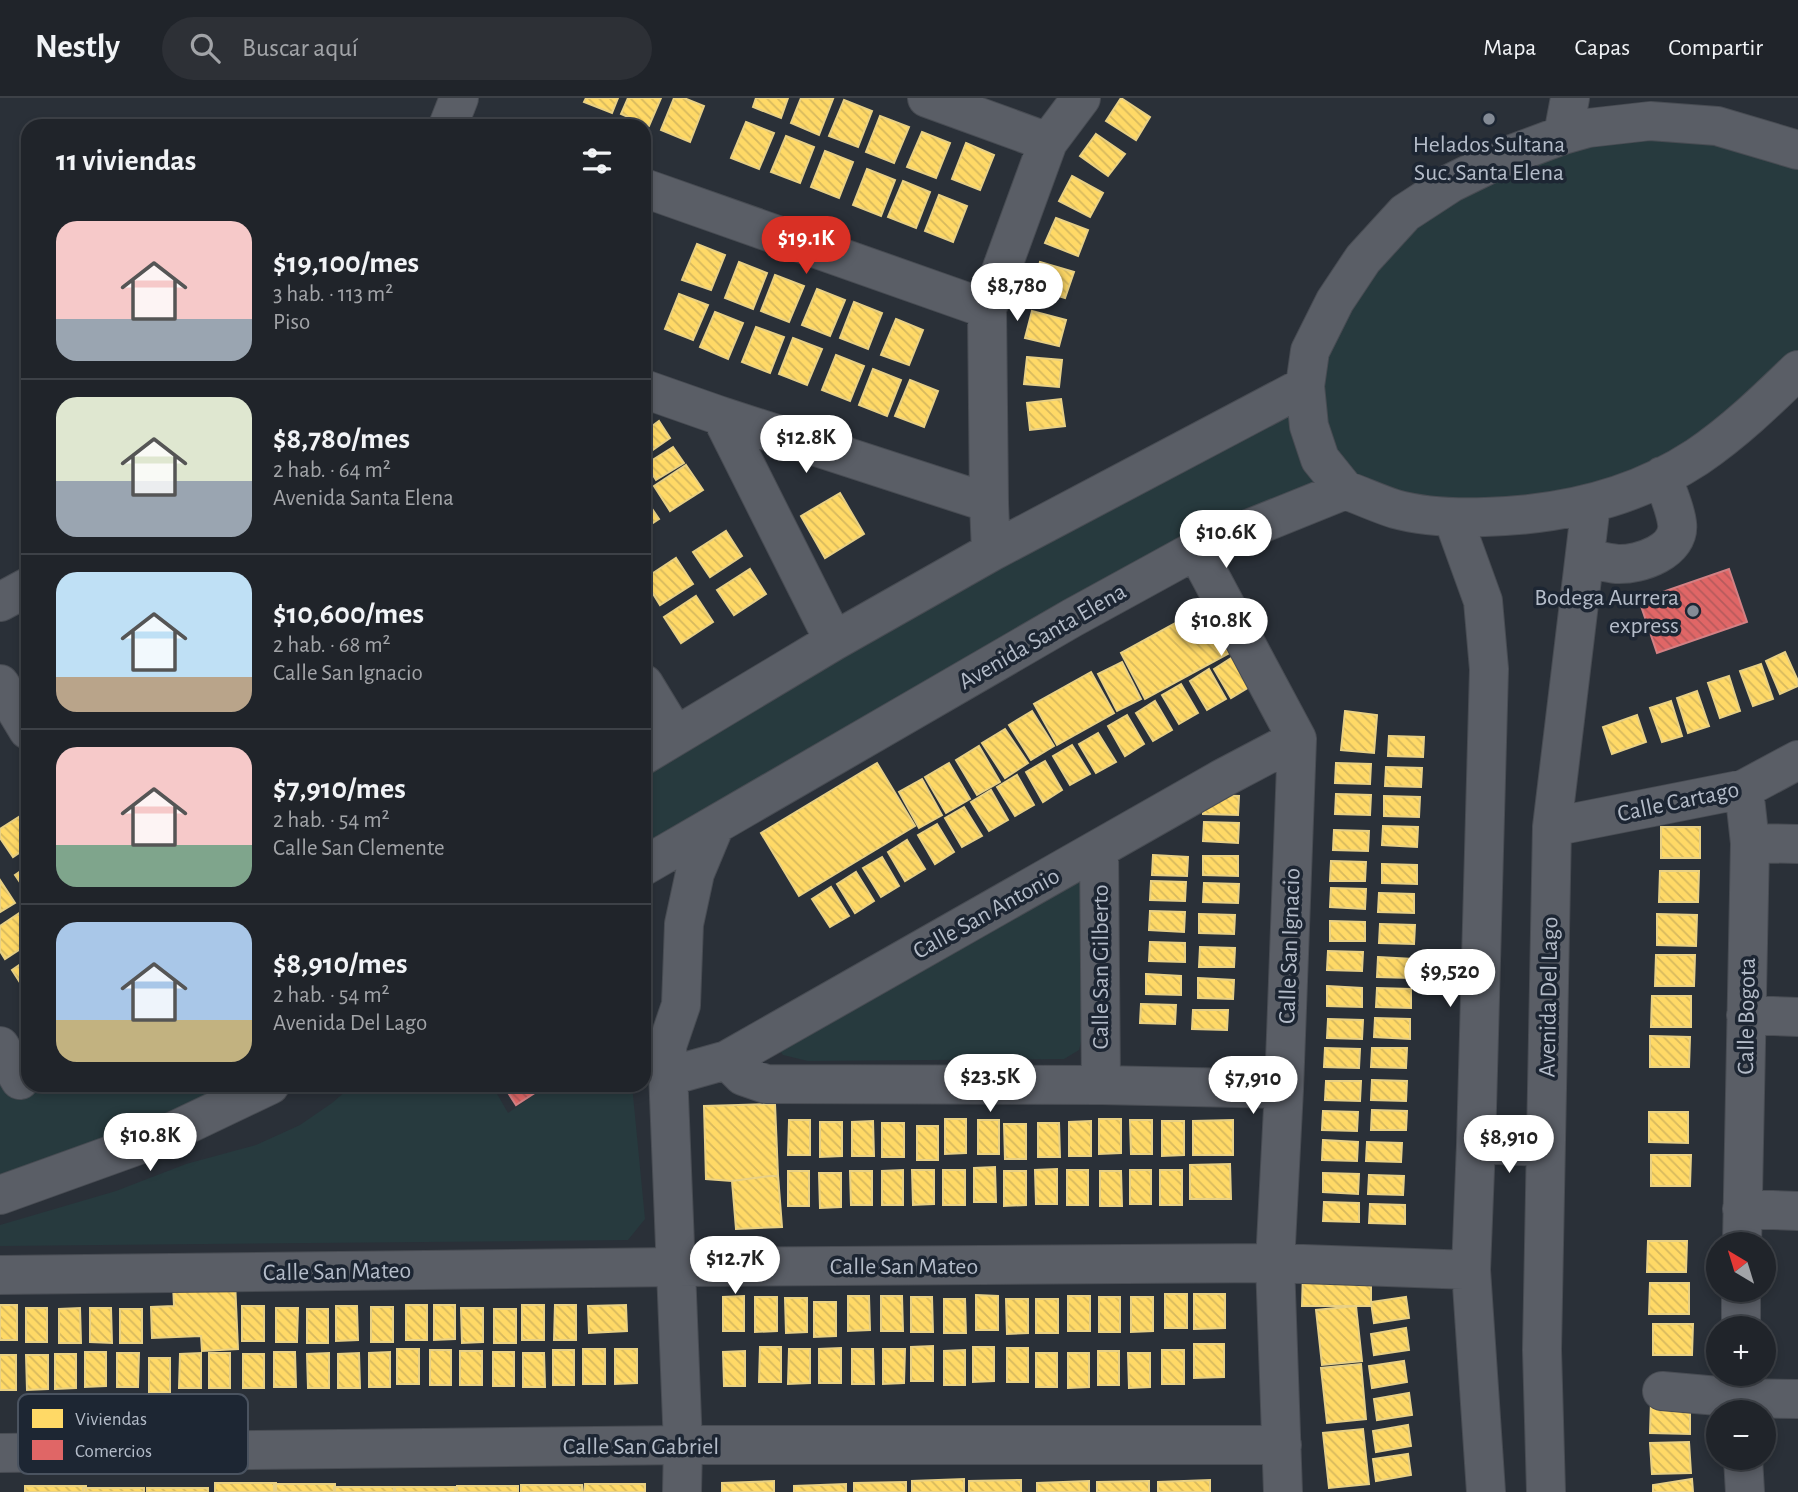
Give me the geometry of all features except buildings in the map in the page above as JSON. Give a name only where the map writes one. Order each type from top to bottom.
[{"type":"street","points":[[927,98],[1048,142]]},
{"type":"street","points":[[991,552],[988,309],[1048,142],[1081,98]]},
{"type":"street","points":[[1563,135],[1570,98]]},
{"type":"street","points":[[1798,149],[1758,139],[1712,112],[1588,128],[1493,162],[1451,183],[1405,213],[1363,259],[1335,301],[1310,351],[1305,386],[1309,426],[1320,459],[1345,490],[1397,509],[1453,518],[1524,516],[1591,505],[1640,488],[1697,457],[1755,412],[1798,370]]},
{"type":"street","points":[[651,190],[988,309]]},
{"type":"street","points":[[651,711],[660,745],[834,641],[991,552],[1305,386]]},
{"type":"street","points":[[651,391],[989,503]]},
{"type":"street","points":[[721,416],[834,641]]},
{"type":"street","points":[[1585,558],[1618,564],[1643,561],[1674,540],[1677,524],[1662,476]]},
{"type":"street","name":"Avenida Santa Elena","points":[[651,862],[1072,618],[1196,550],[1345,490]]},
{"type":"street","name":"Avenida Del Lago","points":[[1546,1492],[1542,1350],[1552,827],[1591,505]]},
{"type":"street","points":[[1453,518],[1483,601],[1489,669],[1471,1270],[1486,1492]]},
{"type":"street","points":[[1196,550],[1297,739]]},
{"type":"street","points":[[0,602],[21,591]]},
{"type":"street","points":[[0,684],[21,718]]},
{"type":"street","name":"Calle San Antonio","points":[[660,1051],[727,1060],[1223,778],[1297,739]]},
{"type":"street","name":"Calle San Ignacio","points":[[1283,1492],[1275,1263],[1297,739]]},
{"type":"street","name":"Calle Cartago","points":[[1552,827],[1744,789],[1798,760]]},
{"type":"street","name":"Calle Bogota","points":[[1742,1227],[1749,843],[1744,789]]},
{"type":"street","points":[[682,1492],[683,1445],[676,1267],[660,1051],[681,1004],[684,924],[695,873],[715,825]]},
{"type":"street","points":[[1749,843],[1798,844]]},
{"type":"street","name":"Calle San Gilberto","points":[[1099,849],[1101,1085]]},
{"type":"street","points":[[1746,1016],[1798,1017]]},
{"type":"street","points":[[0,1046],[16,1081]]},
{"type":"street","points":[[727,1060],[743,1076],[766,1084],[1101,1085],[1284,1089]]},
{"type":"street","points":[[0,1195],[160,1137],[255,1092]]},
{"type":"street","points":[[1476,1144],[1545,1147]]},
{"type":"street","points":[[1742,1227],[1798,1210]]},
{"type":"street","name":"Calle San Mateo","points":[[0,1275],[1275,1263],[1471,1270]]},
{"type":"street","points":[[1662,1391],[1798,1399]]},
{"type":"street","name":"Calle San Gabriel","points":[[248,1450],[683,1445],[1282,1445]]},
{"type":"street","name":"Calle San Gabriel","points":[[0,1453],[18,1453]]},
{"type":"street","points":[[1744,1470],[1745,1492]]},
{"type":"green space","points":[[1563,135],[1798,149],[1798,370],[1697,457],[1524,516],[1345,490],[651,862],[651,751],[1305,386],[1363,259]]},
{"type":"green space","points":[[1085,874],[1083,1034],[1079,1050],[1064,1059],[808,1061],[783,1055],[778,1049]]},
{"type":"green space","points":[[20,1080],[21,1092],[253,1092],[0,1195],[0,1086]]},
{"type":"green space","points":[[345,1092],[496,1092],[508,1113],[538,1092],[633,1092],[645,1219],[628,1240],[0,1246],[0,1225],[116,1191],[186,1164],[256,1145],[300,1125]]},
{"type":"place","name":"Helados Sultana Suc. Santa Elena","points":[[1489,119]]},
{"type":"place","name":"Bodega Aurrera express","points":[[1693,611]]}]
